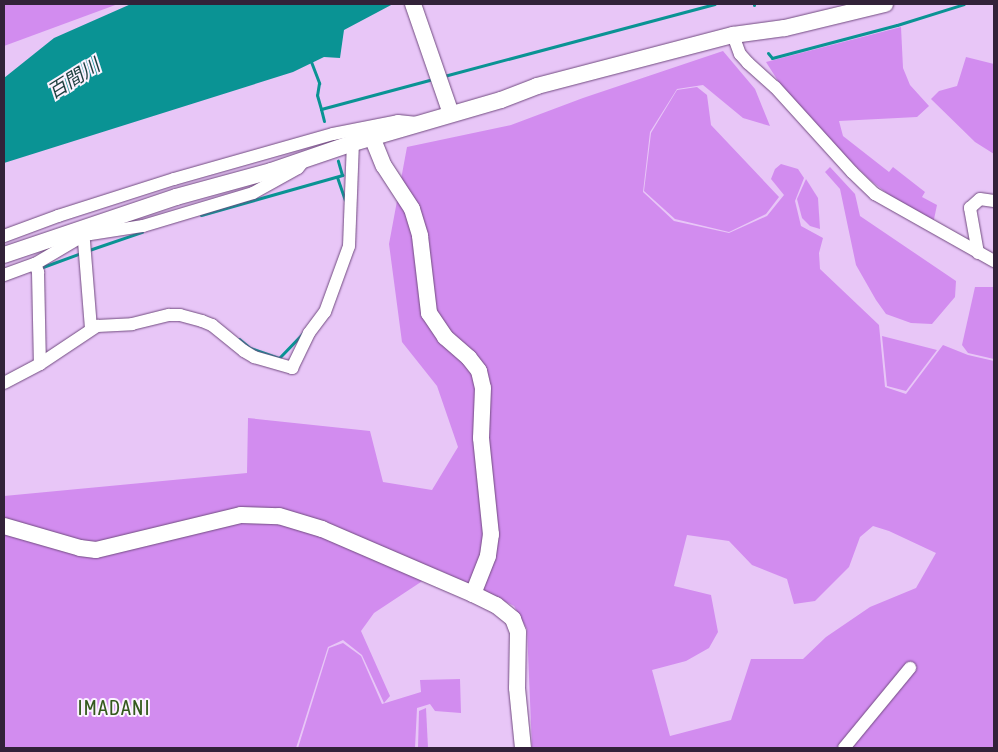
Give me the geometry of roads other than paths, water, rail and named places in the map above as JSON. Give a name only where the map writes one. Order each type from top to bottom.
[{"type":"street","points":[[413,4],[451,114]]},
{"type":"street","points":[[4,255],[84,231],[176,197],[501,100],[536,86],[733,34],[785,28],[885,4]]},
{"type":"street","points":[[733,34],[740,54],[775,87],[852,172],[875,194],[994,261]]},
{"type":"street","points":[[4,236],[58,216],[174,179],[333,134],[398,121],[421,124]]},
{"type":"street","points":[[372,137],[384,166],[412,209],[420,236],[429,313],[445,336],[469,358],[479,371],[483,388],[481,446],[491,534],[488,556],[473,594]]},
{"type":"street","points":[[4,383],[40,364],[91,329],[180,315],[212,325],[254,357],[292,368],[309,333],[325,312],[348,252],[353,143]]},
{"type":"street","points":[[978,253],[970,208],[980,199],[994,202]]},
{"type":"street","points":[[84,231],[91,329]]},
{"type":"street","points":[[4,275],[36,267],[84,231]]},
{"type":"street","points":[[36,267],[40,364]]},
{"type":"street","points":[[4,526],[80,548],[96,550],[241,515],[279,516],[322,529],[473,594],[506,612],[513,619],[518,632],[516,688],[523,748]]},
{"type":"street","points":[[844,748],[910,668]]},
{"type":"water","name":"百間川","points":[[131,4],[393,4],[344,30],[340,58],[324,57],[293,72],[4,163],[4,78],[54,38]]},
{"type":"waterway","points":[[444,76],[715,4]]},
{"type":"waterway","points":[[768,53],[772,58],[897,25],[964,4]]},
{"type":"waterway","points":[[310,59],[319,83],[317,95],[321,109]]},
{"type":"waterway","points":[[324,121],[321,109],[433,79]]},
{"type":"waterway","points":[[201,215],[342,175],[338,161]]},
{"type":"waterway","points":[[337,177],[345,200]]},
{"type":"waterway","points":[[89,250],[142,232]]},
{"type":"waterway","points":[[40,268],[81,253]]},
{"type":"waterway","points":[[239,339],[250,348],[279,358],[304,332]]},
{"type":"district","name":"IMADANI","points":[[114,707]]}]
